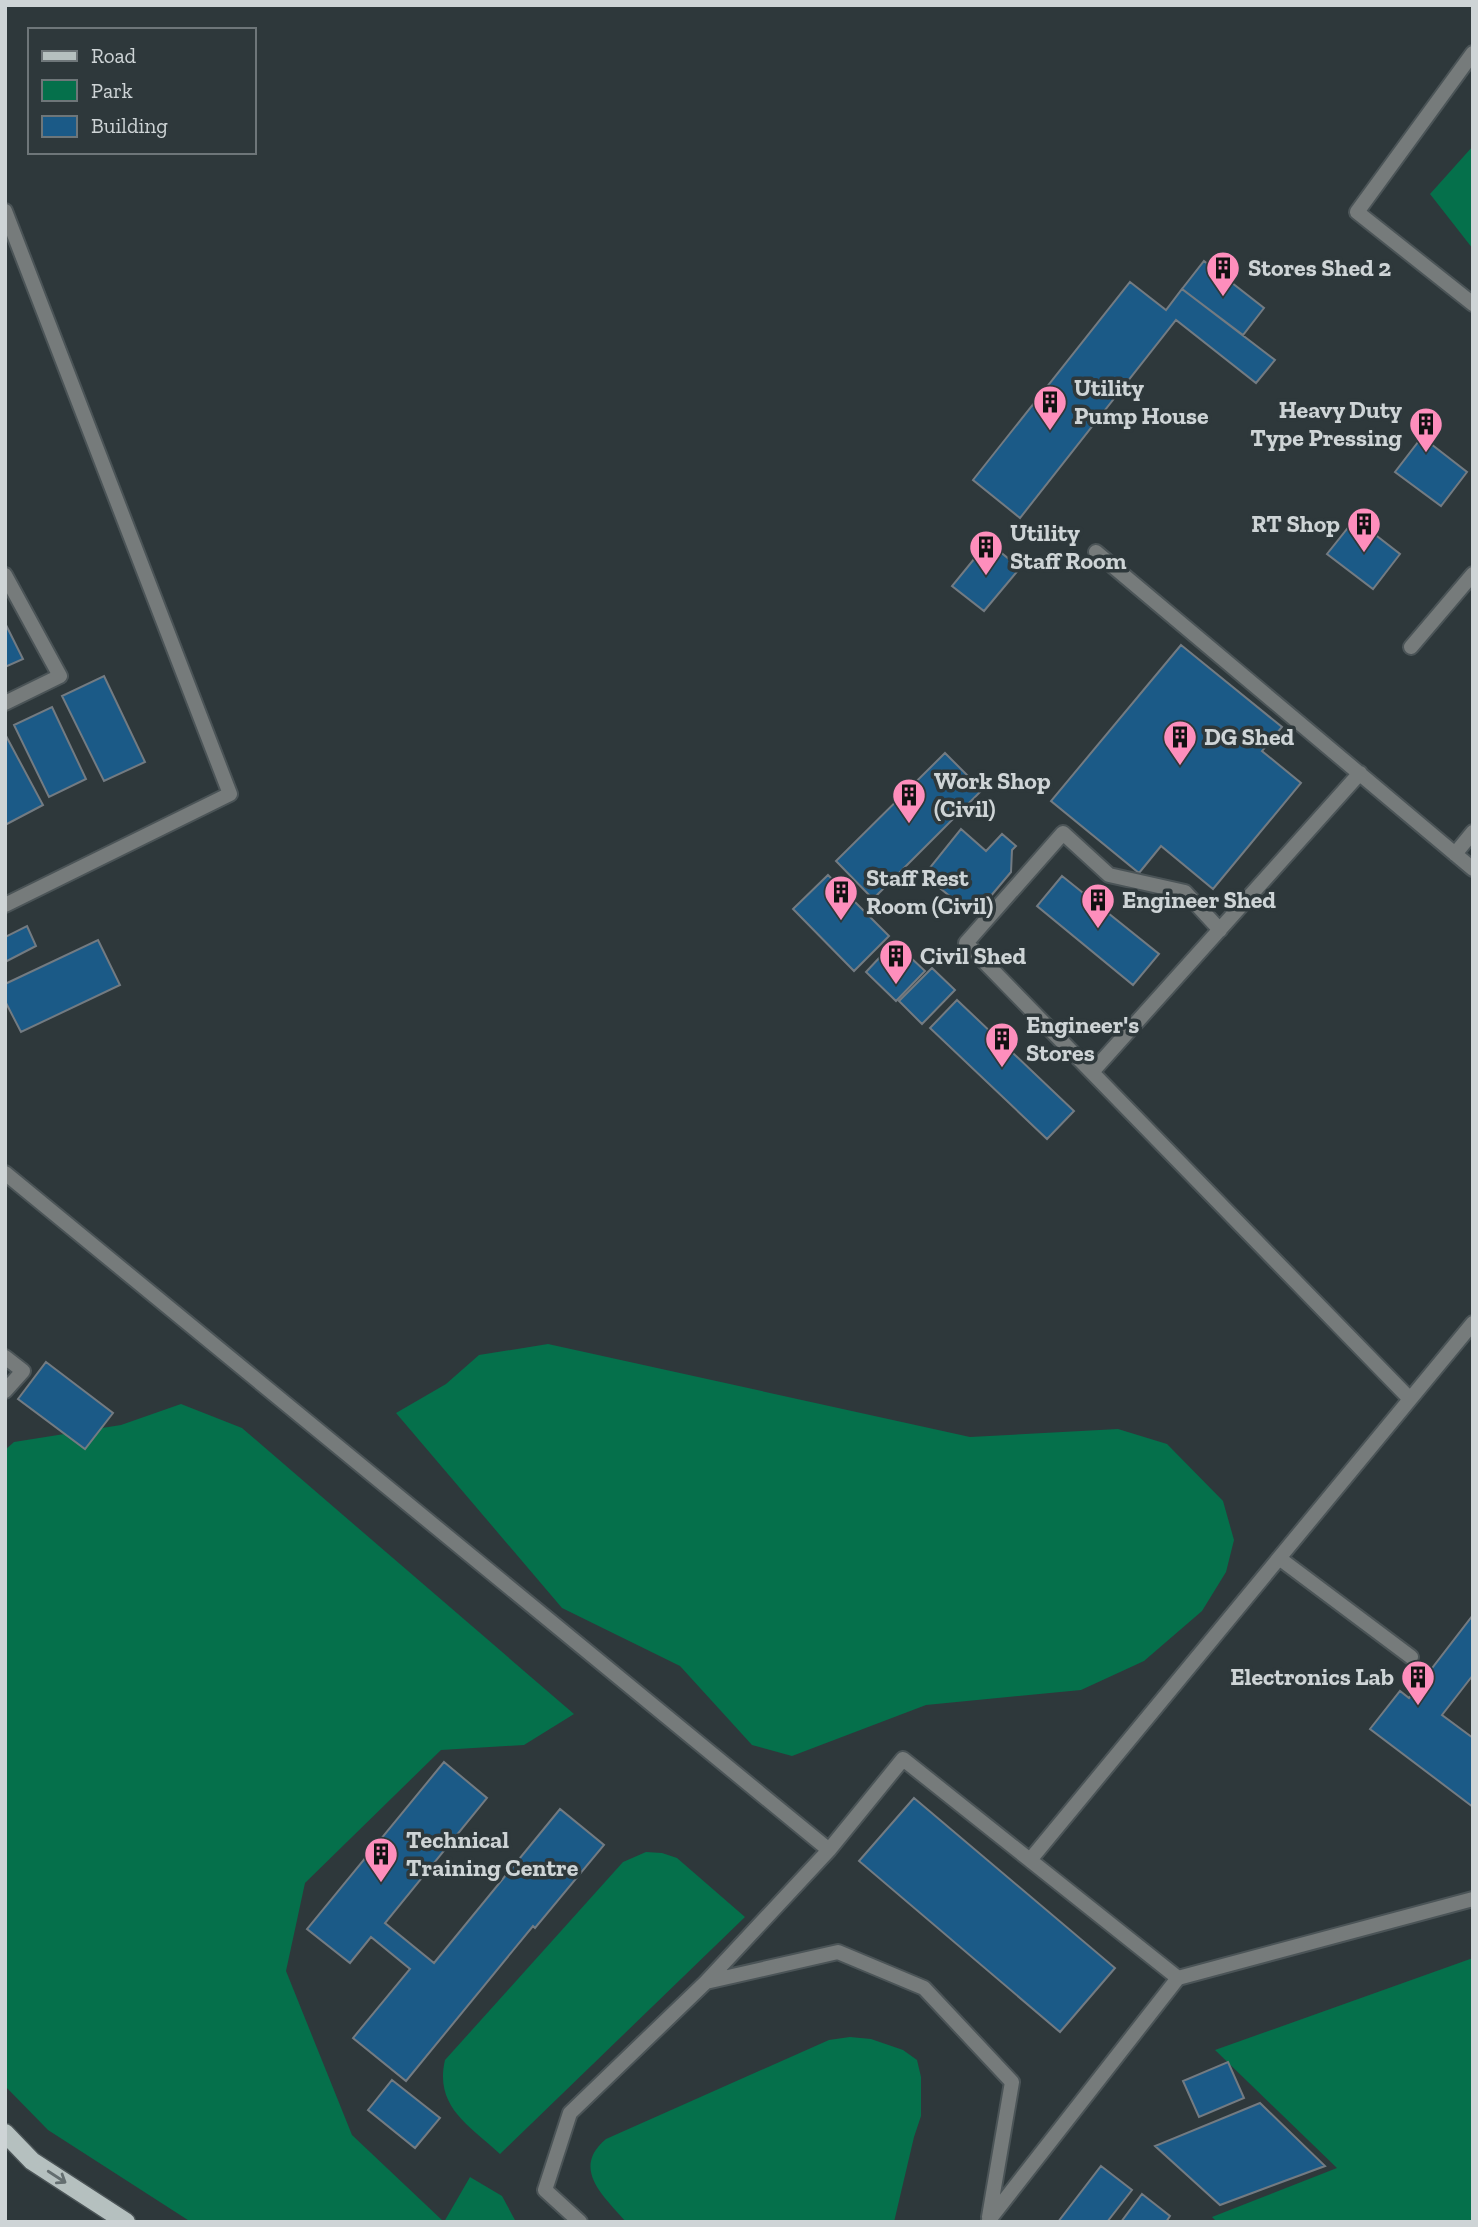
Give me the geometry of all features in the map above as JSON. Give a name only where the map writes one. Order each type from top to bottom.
[{"type":"main road","points":[[5,2133],[32,2161],[126,2222]]},
{"type":"street","points":[[1473,52],[1357,212],[1473,304]]},
{"type":"street","points":[[5,211],[230,794],[5,905]]},
{"type":"street","points":[[1096,552],[1473,869]]},
{"type":"street","points":[[1411,647],[1473,574]]},
{"type":"street","points":[[5,575],[60,676],[5,703]]},
{"type":"street","points":[[1092,1072],[1360,773]]},
{"type":"street","points":[[1455,854],[1473,832]]},
{"type":"street","points":[[1220,930],[1185,892],[1109,875],[1063,833],[966,943],[1410,1399]]},
{"type":"street","points":[[5,1173],[829,1850]]},
{"type":"street","points":[[1030,1860],[1473,1322]]},
{"type":"street","points":[[5,1357],[23,1371],[5,1391]]},
{"type":"street","points":[[1279,1558],[1411,1657]]},
{"type":"street","points":[[580,2222],[545,2190],[570,2113],[706,1982],[829,1850],[902,1759],[1178,1978]]},
{"type":"street","points":[[988,2221],[1178,1978],[1473,1899]]},
{"type":"street","points":[[706,1982],[838,1952],[924,1988],[1012,2082],[988,2221]]},
{"type":"green space","points":[[1473,146],[1473,249],[1430,194]]},
{"type":"green space","points":[[548,1344],[970,1437],[1118,1429],[1167,1444],[1223,1501],[1234,1540],[1226,1572],[1202,1611],[1144,1661],[1081,1690],[926,1705],[792,1756],[752,1745],[680,1666],[562,1608],[396,1413],[446,1384],[479,1355]]},
{"type":"green space","points":[[181,1404],[242,1428],[574,1714],[524,1745],[441,1750],[305,1883],[286,1971],[352,2135],[444,2222],[191,2222],[48,2130],[5,2086],[5,1450],[14,1442],[121,1425]]},
{"type":"green space","points":[[646,1852],[677,1858],[745,1917],[500,2154],[457,2114],[450,2103],[443,2076],[445,2060],[623,1862]]},
{"type":"green space","points":[[1473,1958],[1473,2222],[1217,2222],[1212,2217],[1337,2168],[1215,2050]]},
{"type":"green space","points":[[850,2037],[871,2039],[903,2050],[917,2060],[921,2077],[921,2116],[894,2222],[626,2222],[601,2193],[591,2172],[591,2161],[606,2139],[829,2040]]},
{"type":"green space","points":[[470,2177],[502,2196],[516,2222],[444,2222]]},
{"type":"building","name":"Stores Shed 2","points":[[1204,261],[1264,308],[1243,335],[1182,289]]},
{"type":"building","name":"Utility Pump House","points":[[1130,282],[1166,310],[1182,289],[1275,360],[1256,383],[1176,320],[1020,518],[973,480]]},
{"type":"building","name":"Heavy Duty Type Pressing","points":[[1422,437],[1467,472],[1441,506],[1395,472]]},
{"type":"building","name":"RT Shop","points":[[1355,519],[1400,554],[1373,589],[1327,554]]},
{"type":"building","name":"Utility Staff Room","points":[[988,542],[1020,568],[984,611],[952,586]]},
{"type":"building","points":[[5,623],[23,659],[5,667]]},
{"type":"building","name":"DG Shed","points":[[1181,645],[1282,727],[1262,751],[1301,783],[1213,889],[1161,846],[1139,873],[1051,801]]},
{"type":"building","points":[[104,676],[145,762],[104,781],[62,696]]},
{"type":"building","points":[[52,707],[86,779],[49,797],[14,725]]},
{"type":"building","points":[[5,734],[43,805],[5,825]]},
{"type":"building","name":"Work Shop (Civil)","points":[[945,753],[982,790],[873,899],[836,861]]},
{"type":"building","points":[[961,829],[986,851],[1002,834],[1016,846],[1012,850],[1011,872],[974,916],[924,875]]},
{"type":"building","name":"Staff Rest Room (Civil)","points":[[828,875],[889,936],[854,971],[793,909]]},
{"type":"building","name":"Engineer Shed","points":[[1062,876],[1159,954],[1133,985],[1037,906]]},
{"type":"building","points":[[27,926],[36,946],[5,962],[5,937]]},
{"type":"building","points":[[98,940],[120,985],[21,1032],[5,1001],[5,984]]},
{"type":"building","name":"Civil Shed","points":[[894,942],[925,971],[896,1001],[866,972]]},
{"type":"building","points":[[932,968],[955,990],[922,1024],[899,1001]]},
{"type":"building","name":"Engineer's Stores","points":[[957,1000],[1074,1111],[1047,1139],[930,1028]]},
{"type":"building","points":[[46,1362],[113,1413],[85,1449],[18,1399]]},
{"type":"building","name":"Electronics Lab","points":[[1473,1615],[1473,1675],[1442,1715],[1473,1738],[1473,1807],[1370,1729],[1400,1691],[1409,1698]]},
{"type":"building","name":"Technical Training Centre","points":[[444,1762],[487,1798],[385,1923],[434,1963],[560,1809],[604,1845],[535,1928],[533,1926],[406,2081],[353,2038],[410,1969],[371,1937],[350,1963],[307,1929]]},
{"type":"building","points":[[914,1798],[1115,1968],[1060,2032],[859,1861]]},
{"type":"building","points":[[1228,2062],[1244,2098],[1199,2117],[1183,2081]]},
{"type":"building","points":[[392,2080],[440,2118],[415,2148],[368,2110]]},
{"type":"building","points":[[1260,2103],[1325,2166],[1220,2205],[1155,2146]]},
{"type":"building","points":[[1101,2166],[1132,2190],[1107,2222],[1058,2222]]},
{"type":"building","points":[[1142,2194],[1170,2216],[1166,2222],[1121,2222]]},
{"type":"place","name":"Stores Shed 2","points":[[1223,298]]},
{"type":"place","name":"Utility Pump House","points":[[1050,432]]},
{"type":"place","name":"Heavy Duty Type Pressing","points":[[1426,454]]},
{"type":"place","name":"RT Shop","points":[[1364,554]]},
{"type":"place","name":"Utility Staff Room","points":[[986,577]]},
{"type":"place","name":"DG Shed","points":[[1180,767]]},
{"type":"place","name":"Work Shop (Civil)","points":[[909,825]]},
{"type":"place","name":"Staff Rest Room (Civil)","points":[[841,922]]},
{"type":"place","name":"Engineer Shed","points":[[1098,930]]},
{"type":"place","name":"Civil Shed","points":[[896,986]]},
{"type":"place","name":"Engineer's Stores","points":[[1002,1069]]},
{"type":"place","name":"Electronics Lab","points":[[1418,1707]]},
{"type":"place","name":"Technical Training Centre","points":[[381,1884]]}]
